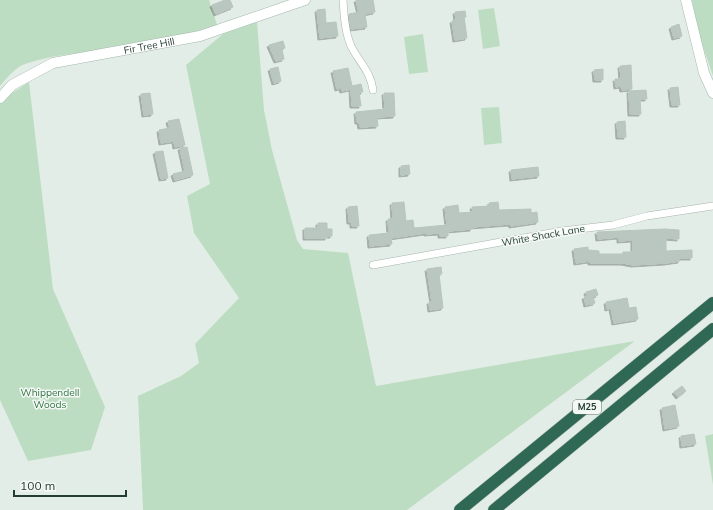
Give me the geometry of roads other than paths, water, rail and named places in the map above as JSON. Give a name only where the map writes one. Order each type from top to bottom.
[{"type":"highway","name":"M25","points":[[460,510],[713,303]]},
{"type":"highway","name":"M25","points":[[494,510],[713,329]]},
{"type":"street","name":"Fir Tree Hill","points":[[0,98],[12,85],[53,63],[200,36],[305,0]]},
{"type":"street","points":[[343,0],[344,17],[348,38],[355,53],[368,72],[373,90]]},
{"type":"street","points":[[686,0],[704,73],[713,93]]},
{"type":"street","name":"White Shack Lane","points":[[373,265],[562,231],[613,225],[647,216],[713,206]]},
{"type":"park label","name":"Whippendell Woods","points":[[50,398]]}]
